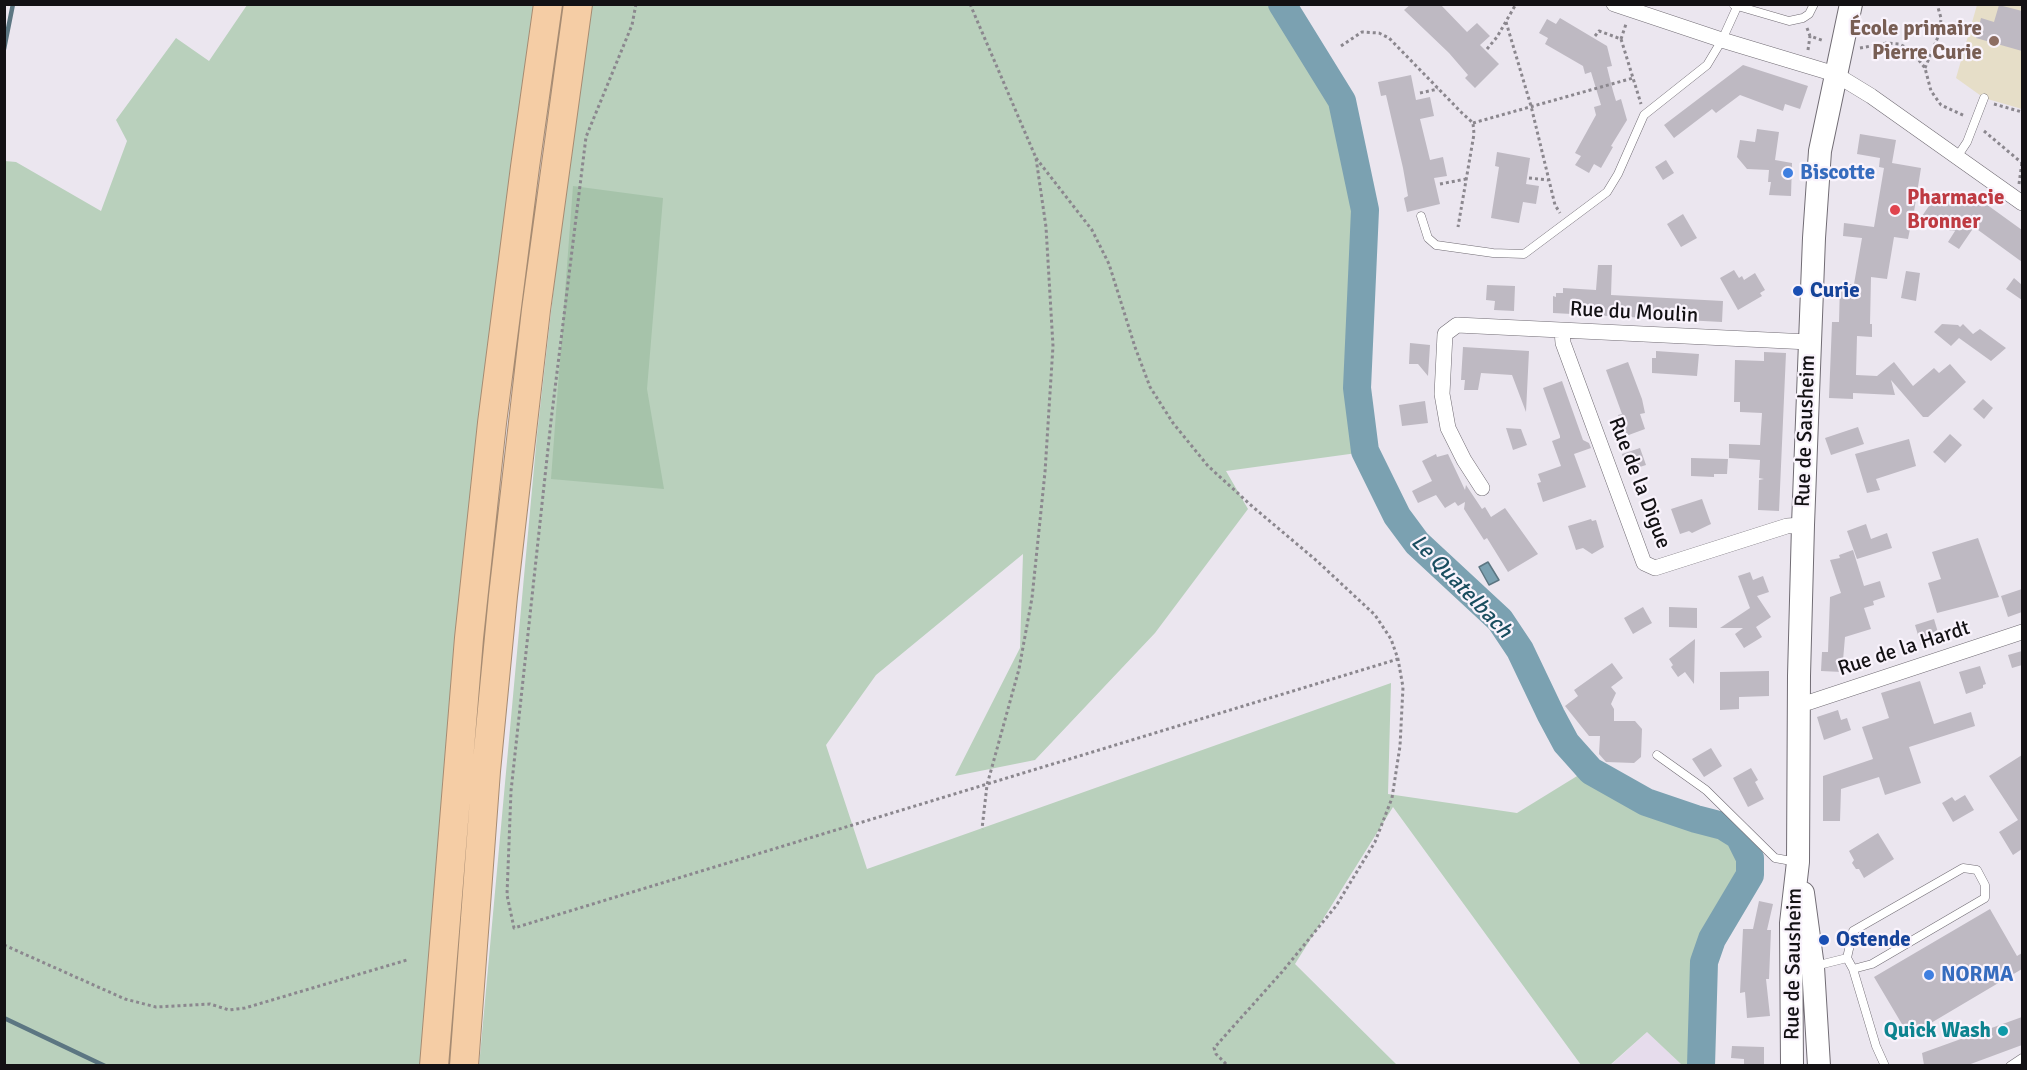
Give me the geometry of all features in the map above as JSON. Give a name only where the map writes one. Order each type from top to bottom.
[{"type":"highway","points":[[434,1065],[471,614],[498,377],[548,4]]},
{"type":"highway","points":[[464,1065],[484,794],[503,596],[536,310],[578,4]]},
{"type":"main road","name":"Rue de Sausheim","points":[[1792,1065],[1791,923],[1798,862],[1799,703],[1809,342],[1820,151],[1851,4]]},
{"type":"main road","name":"Rue de Sausheim","points":[[1798,862],[1813,967],[1819,1065]]},
{"type":"street","points":[[1614,4],[1835,74],[1871,96],[2022,203]]},
{"type":"street","name":"Rue du Moulin","points":[[1482,488],[1464,460],[1448,428],[1442,394],[1445,334],[1456,325],[1809,342]]},
{"type":"street","name":"Rue de la Digue","points":[[1562,330],[1563,343],[1644,562],[1655,568],[1787,526],[1803,525]]},
{"type":"street","name":"Rue de la Hardt","points":[[1799,703],[1810,702],[2022,632]]},
{"type":"lane","points":[[1421,216],[1428,238],[1436,245],[1494,253],[1524,254],[1606,192],[1618,174],[1644,115],[1707,65],[1722,40],[1735,6],[1789,21],[1797,21],[1809,14],[1814,4]]},
{"type":"lane","points":[[1957,157],[1967,142],[1984,100]]},
{"type":"lane","points":[[1657,755],[1706,790],[1775,858],[1798,862]]},
{"type":"lane","points":[[1853,969],[1872,964],[1985,898],[1985,885],[1977,870],[1963,868],[1853,931],[1846,957],[1853,969],[1876,1046],[1885,1065]]},
{"type":"lane","points":[[1813,967],[1846,957]]},
{"type":"lane","points":[[2010,1065],[2022,1058]]},
{"type":"path","points":[[636,4],[632,25],[586,137],[551,421],[512,780],[507,895],[514,928],[1398,659]]},
{"type":"path","points":[[970,4],[1036,158],[1092,230],[1109,264],[1150,387],[1173,423],[1208,466],[1375,615],[1391,639],[1398,659],[1403,687],[1400,746],[1392,798],[1375,842],[1336,906],[1282,972],[1214,1048],[1216,1054],[1228,1065]]},
{"type":"path","points":[[1487,49],[1516,4]]},
{"type":"path","points":[[1925,68],[1940,32],[1941,18],[1937,4]]},
{"type":"path","points":[[1803,18],[1810,36],[1841,46],[1860,48],[1887,43],[1899,44],[1910,50],[1925,68],[1931,91],[1941,105],[1976,121],[1990,137],[2022,163]]},
{"type":"path","points":[[1506,22],[1531,106],[1555,205],[1566,222]]},
{"type":"path","points":[[1626,24],[1621,39],[1644,115]]},
{"type":"path","points":[[1595,36],[1599,31],[1621,39]]},
{"type":"path","points":[[1341,46],[1362,33],[1379,33],[1389,38],[1473,123],[1474,135],[1458,227]]},
{"type":"path","points":[[1473,123],[1633,78]]},
{"type":"path","points":[[1420,93],[1438,89]]},
{"type":"path","points":[[1984,100],[2022,112]]},
{"type":"path","points":[[982,829],[987,785],[1019,669],[1032,597],[1044,472],[1053,346],[1052,305],[1046,227],[1036,158]]},
{"type":"path","points":[[1529,178],[1549,180]]},
{"type":"path","points":[[1440,184],[1466,179]]},
{"type":"path","points":[[4,945],[125,999],[156,1007],[210,1004],[230,1010],[245,1008],[407,960]]},
{"type":"shaded area","name":"École primaire Pierre Curie","points":[[1977,5],[2022,5],[2022,109],[1984,98],[1956,78]]},
{"type":"shaded area","points":[[1647,1032],[1682,1065],[1610,1066]]},
{"type":"green space","points":[[247,5],[535,5],[478,451],[443,780],[422,1065],[5,1066],[5,161],[16,162],[101,211],[127,141],[116,120],[176,38],[209,61]]},
{"type":"green space","points":[[590,5],[1272,5],[1335,103],[1358,213],[1350,383],[1357,453],[1226,471],[1248,509],[1155,633],[1035,760],[955,776],[1020,648],[1023,554],[876,675],[826,745],[867,869],[1391,683],[1388,794],[1517,813],[1582,773],[1644,807],[1729,841],[1743,874],[1696,959],[1698,1065],[1682,1065],[1647,1032],[1610,1065],[1581,1065],[1393,807],[1295,964],[1397,1065],[479,1066],[537,435],[578,74]]},
{"type":"green space","points":[[573,186],[663,198],[647,389],[664,489],[551,479]]},
{"type":"water","points":[[1488,562],[1499,580],[1489,585],[1479,567]]},
{"type":"building","points":[[1411,4],[1440,4],[1467,32],[1477,23],[1490,36],[1480,45],[1499,64],[1475,88],[1465,78],[1468,75],[1449,53],[1404,10]]},
{"type":"building","points":[[1999,5],[2022,11],[2022,51],[1976,38],[1981,18],[1994,22]]},
{"type":"building","points":[[1560,18],[1607,46],[1612,66],[1607,67],[1613,91],[1616,101],[1621,99],[1627,120],[1601,168],[1594,164],[1589,173],[1575,165],[1581,156],[1575,153],[1596,115],[1594,107],[1601,105],[1591,72],[1585,74],[1583,66],[1545,44],[1548,38],[1539,33],[1547,19],[1556,24]]},
{"type":"building","points":[[1743,65],[1808,86],[1800,109],[1785,104],[1783,111],[1740,95],[1716,113],[1712,109],[1674,138],[1664,125]]},
{"type":"building","points":[[1411,75],[1416,100],[1430,97],[1434,116],[1420,119],[1430,160],[1443,157],[1447,176],[1434,178],[1440,204],[1407,212],[1404,198],[1408,196],[1403,168],[1386,95],[1381,96],[1378,82]]},
{"type":"building","points":[[1757,129],[1779,132],[1775,160],[1792,163],[1791,196],[1769,195],[1771,182],[1768,182],[1769,170],[1747,169],[1737,157],[1740,140],[1755,142]]},
{"type":"building","points":[[1860,134],[1896,140],[1892,163],[1921,168],[1908,239],[1894,237],[1887,279],[1871,277],[1872,337],[1857,336],[1856,375],[1877,376],[1894,362],[1913,386],[1934,368],[1939,373],[1950,364],[1966,382],[1928,417],[1923,417],[1891,380],[1895,395],[1853,393],[1853,399],[1829,398],[1832,322],[1839,322],[1840,284],[1854,284],[1862,238],[1843,236],[1844,223],[1874,227],[1884,168],[1879,167],[1880,158],[1857,154]]},
{"type":"building","points":[[1497,152],[1530,158],[1526,184],[1539,186],[1536,204],[1523,202],[1519,223],[1491,218],[1499,167],[1495,166]]},
{"type":"building","points":[[1666,160],[1674,173],[1663,180],[1655,167]]},
{"type":"building","points":[[1968,191],[2022,230],[2022,262],[1974,227],[1959,249],[1948,242],[1955,231],[1916,225],[1937,194],[1954,205]]},
{"type":"building","points":[[1683,214],[1697,238],[1681,247],[1667,224]]},
{"type":"building","points":[[1598,265],[1612,265],[1611,295],[1723,301],[1722,322],[1553,313],[1553,296],[1556,297],[1556,293],[1563,293],[1563,288],[1596,290]]},
{"type":"building","points":[[1734,270],[1739,278],[1742,276],[1744,280],[1755,273],[1765,290],[1760,293],[1762,296],[1738,310],[1720,278]]},
{"type":"building","points":[[1906,271],[1920,273],[1916,301],[1901,298]]},
{"type":"building","points":[[2014,278],[2022,285],[2022,300],[2006,289]]},
{"type":"building","points":[[1487,285],[1515,286],[1514,311],[1494,310],[1495,301],[1486,300]]},
{"type":"building","points":[[1942,324],[1960,327],[1963,324],[1973,334],[1980,329],[2006,348],[1991,361],[1959,338],[1951,346],[1934,332]]},
{"type":"building","points":[[1410,343],[1430,345],[1428,376],[1418,364],[1409,364]]},
{"type":"building","points":[[1463,347],[1529,351],[1526,412],[1512,375],[1481,373],[1478,390],[1464,390],[1465,380],[1461,380]]},
{"type":"building","points":[[1656,351],[1699,354],[1697,376],[1652,373],[1652,358],[1656,358]]},
{"type":"building","points":[[1764,352],[1786,353],[1779,511],[1758,510],[1759,480],[1764,479],[1759,478],[1760,460],[1729,458],[1729,444],[1760,445],[1762,413],[1740,412],[1740,402],[1734,402],[1735,360],[1764,361]]},
{"type":"building","points":[[1628,362],[1642,399],[1645,413],[1640,414],[1645,429],[1626,436],[1618,415],[1622,414],[1606,370]]},
{"type":"building","points":[[1562,381],[1583,440],[1589,443],[1591,448],[1574,454],[1586,487],[1543,502],[1537,483],[1541,482],[1538,474],[1561,466],[1552,441],[1560,436],[1543,388]]},
{"type":"building","points":[[1983,399],[1993,408],[1984,419],[1973,409]]},
{"type":"building","points":[[1425,401],[1428,423],[1402,426],[1399,405]]},
{"type":"building","points":[[1858,427],[1864,444],[1831,455],[1825,438]]},
{"type":"building","points":[[1506,428],[1521,429],[1527,445],[1513,450]]},
{"type":"building","points":[[1950,434],[1962,445],[1945,463],[1933,452]]},
{"type":"building","points":[[1909,439],[1916,466],[1876,479],[1880,490],[1867,493],[1855,454]]},
{"type":"building","points":[[1640,448],[1646,465],[1627,471],[1622,454]]},
{"type":"building","points":[[1436,454],[1437,457],[1448,454],[1465,490],[1466,485],[1482,509],[1485,507],[1491,517],[1505,508],[1538,554],[1508,572],[1487,538],[1484,540],[1464,509],[1465,502],[1458,506],[1455,502],[1445,508],[1436,495],[1418,503],[1412,491],[1432,481],[1422,461]]},
{"type":"building","points":[[1691,458],[1728,459],[1727,474],[1714,474],[1714,477],[1691,476]]},
{"type":"building","points":[[1702,499],[1711,524],[1692,533],[1689,531],[1680,534],[1671,509]]},
{"type":"building","points":[[1591,519],[1596,520],[1604,547],[1592,554],[1583,548],[1576,550],[1568,526]]},
{"type":"building","points":[[1866,524],[1871,539],[1887,533],[1892,548],[1857,559],[1847,531]]},
{"type":"building","points":[[1978,538],[1999,597],[1937,613],[1928,583],[1941,579],[1932,552]]},
{"type":"building","points":[[1853,550],[1864,586],[1880,581],[1885,597],[1873,601],[1874,605],[1864,608],[1871,629],[1845,637],[1842,672],[1821,671],[1822,652],[1828,652],[1830,597],[1841,593],[1830,560],[1840,558],[1839,555]]},
{"type":"building","points":[[1750,572],[1753,580],[1763,576],[1769,592],[1757,596],[1771,617],[1756,627],[1762,637],[1744,648],[1735,634],[1743,628],[1720,628],[1750,608],[1738,576]]},
{"type":"building","points":[[2022,589],[2022,612],[2008,617],[2001,596]]},
{"type":"building","points":[[1643,607],[1652,623],[1633,634],[1624,618]]},
{"type":"building","points":[[1669,607],[1697,608],[1697,628],[1669,627]]},
{"type":"building","points":[[1934,619],[1940,639],[1921,645],[1915,625]]},
{"type":"building","points":[[1695,639],[1694,684],[1685,672],[1678,677],[1669,659]]},
{"type":"building","points":[[2022,651],[2022,665],[2012,668],[2008,655]]},
{"type":"building","points":[[1612,663],[1623,678],[1611,687],[1616,693],[1611,704],[1614,709],[1614,721],[1635,721],[1642,729],[1641,757],[1634,763],[1606,762],[1599,754],[1600,736],[1589,736],[1565,706],[1578,696],[1574,690]]},
{"type":"building","points":[[1980,666],[1986,684],[1983,688],[1966,694],[1959,672]]},
{"type":"building","points":[[1769,671],[1769,696],[1739,697],[1739,709],[1720,710],[1720,672]]},
{"type":"building","points":[[1920,681],[1934,724],[1971,712],[1975,726],[1909,747],[1921,783],[1885,795],[1879,777],[1841,789],[1840,821],[1823,821],[1823,776],[1873,759],[1862,727],[1889,718],[1881,693]]},
{"type":"building","points":[[1838,710],[1841,720],[1847,718],[1851,730],[1824,740],[1817,717]]},
{"type":"building","points":[[1711,748],[1722,766],[1704,777],[1692,759]]},
{"type":"building","points":[[2022,755],[2022,849],[2013,855],[1999,832],[2018,820],[1989,776]]},
{"type":"building","points":[[1751,768],[1758,780],[1755,782],[1764,799],[1748,807],[1733,778]]},
{"type":"building","points":[[1965,795],[1974,810],[1953,822],[1942,803],[1952,797],[1955,801]]},
{"type":"building","points":[[1878,833],[1894,859],[1864,878],[1852,863],[1854,860],[1849,851]]},
{"type":"building","points":[[1759,901],[1773,904],[1767,930],[1771,930],[1769,979],[1766,979],[1770,1016],[1747,1018],[1745,992],[1740,993],[1743,929],[1753,929]]},
{"type":"building","points":[[1990,909],[2017,956],[2022,953],[2022,969],[1909,1036],[1874,977]]},
{"type":"building","name":"Quick Wash","points":[[2022,1017],[2022,1045],[1968,1065],[1924,1065],[1922,1053]]},
{"type":"building","points":[[1732,1046],[1764,1047],[1764,1065],[1744,1065],[1744,1059],[1731,1058]]},
{"type":"waterway","points":[[4,49],[13,4]]},
{"type":"waterway","name":"Le Quatelbach","points":[[1282,4],[1342,101],[1365,210],[1357,388],[1365,451],[1397,516],[1417,543],[1500,620],[1520,650],[1566,743],[1591,771],[1646,802],[1723,826],[1739,836],[1750,858],[1750,875],[1712,939],[1704,962],[1701,1066]]},
{"type":"waterway","points":[[4,1018],[105,1066]]},
{"type":"place","name":"École primaire Pierre Curie","points":[[1994,41]]},
{"type":"place","name":"Biscotte","points":[[1788,173]]},
{"type":"place","name":"Pharmacie Bronner","points":[[1895,210]]},
{"type":"place","name":"Curie","points":[[1798,291]]},
{"type":"place","name":"Ostende","points":[[1824,940]]},
{"type":"place","name":"NORMA","points":[[1929,975]]},
{"type":"place","name":"Quick Wash","points":[[2003,1031]]}]
